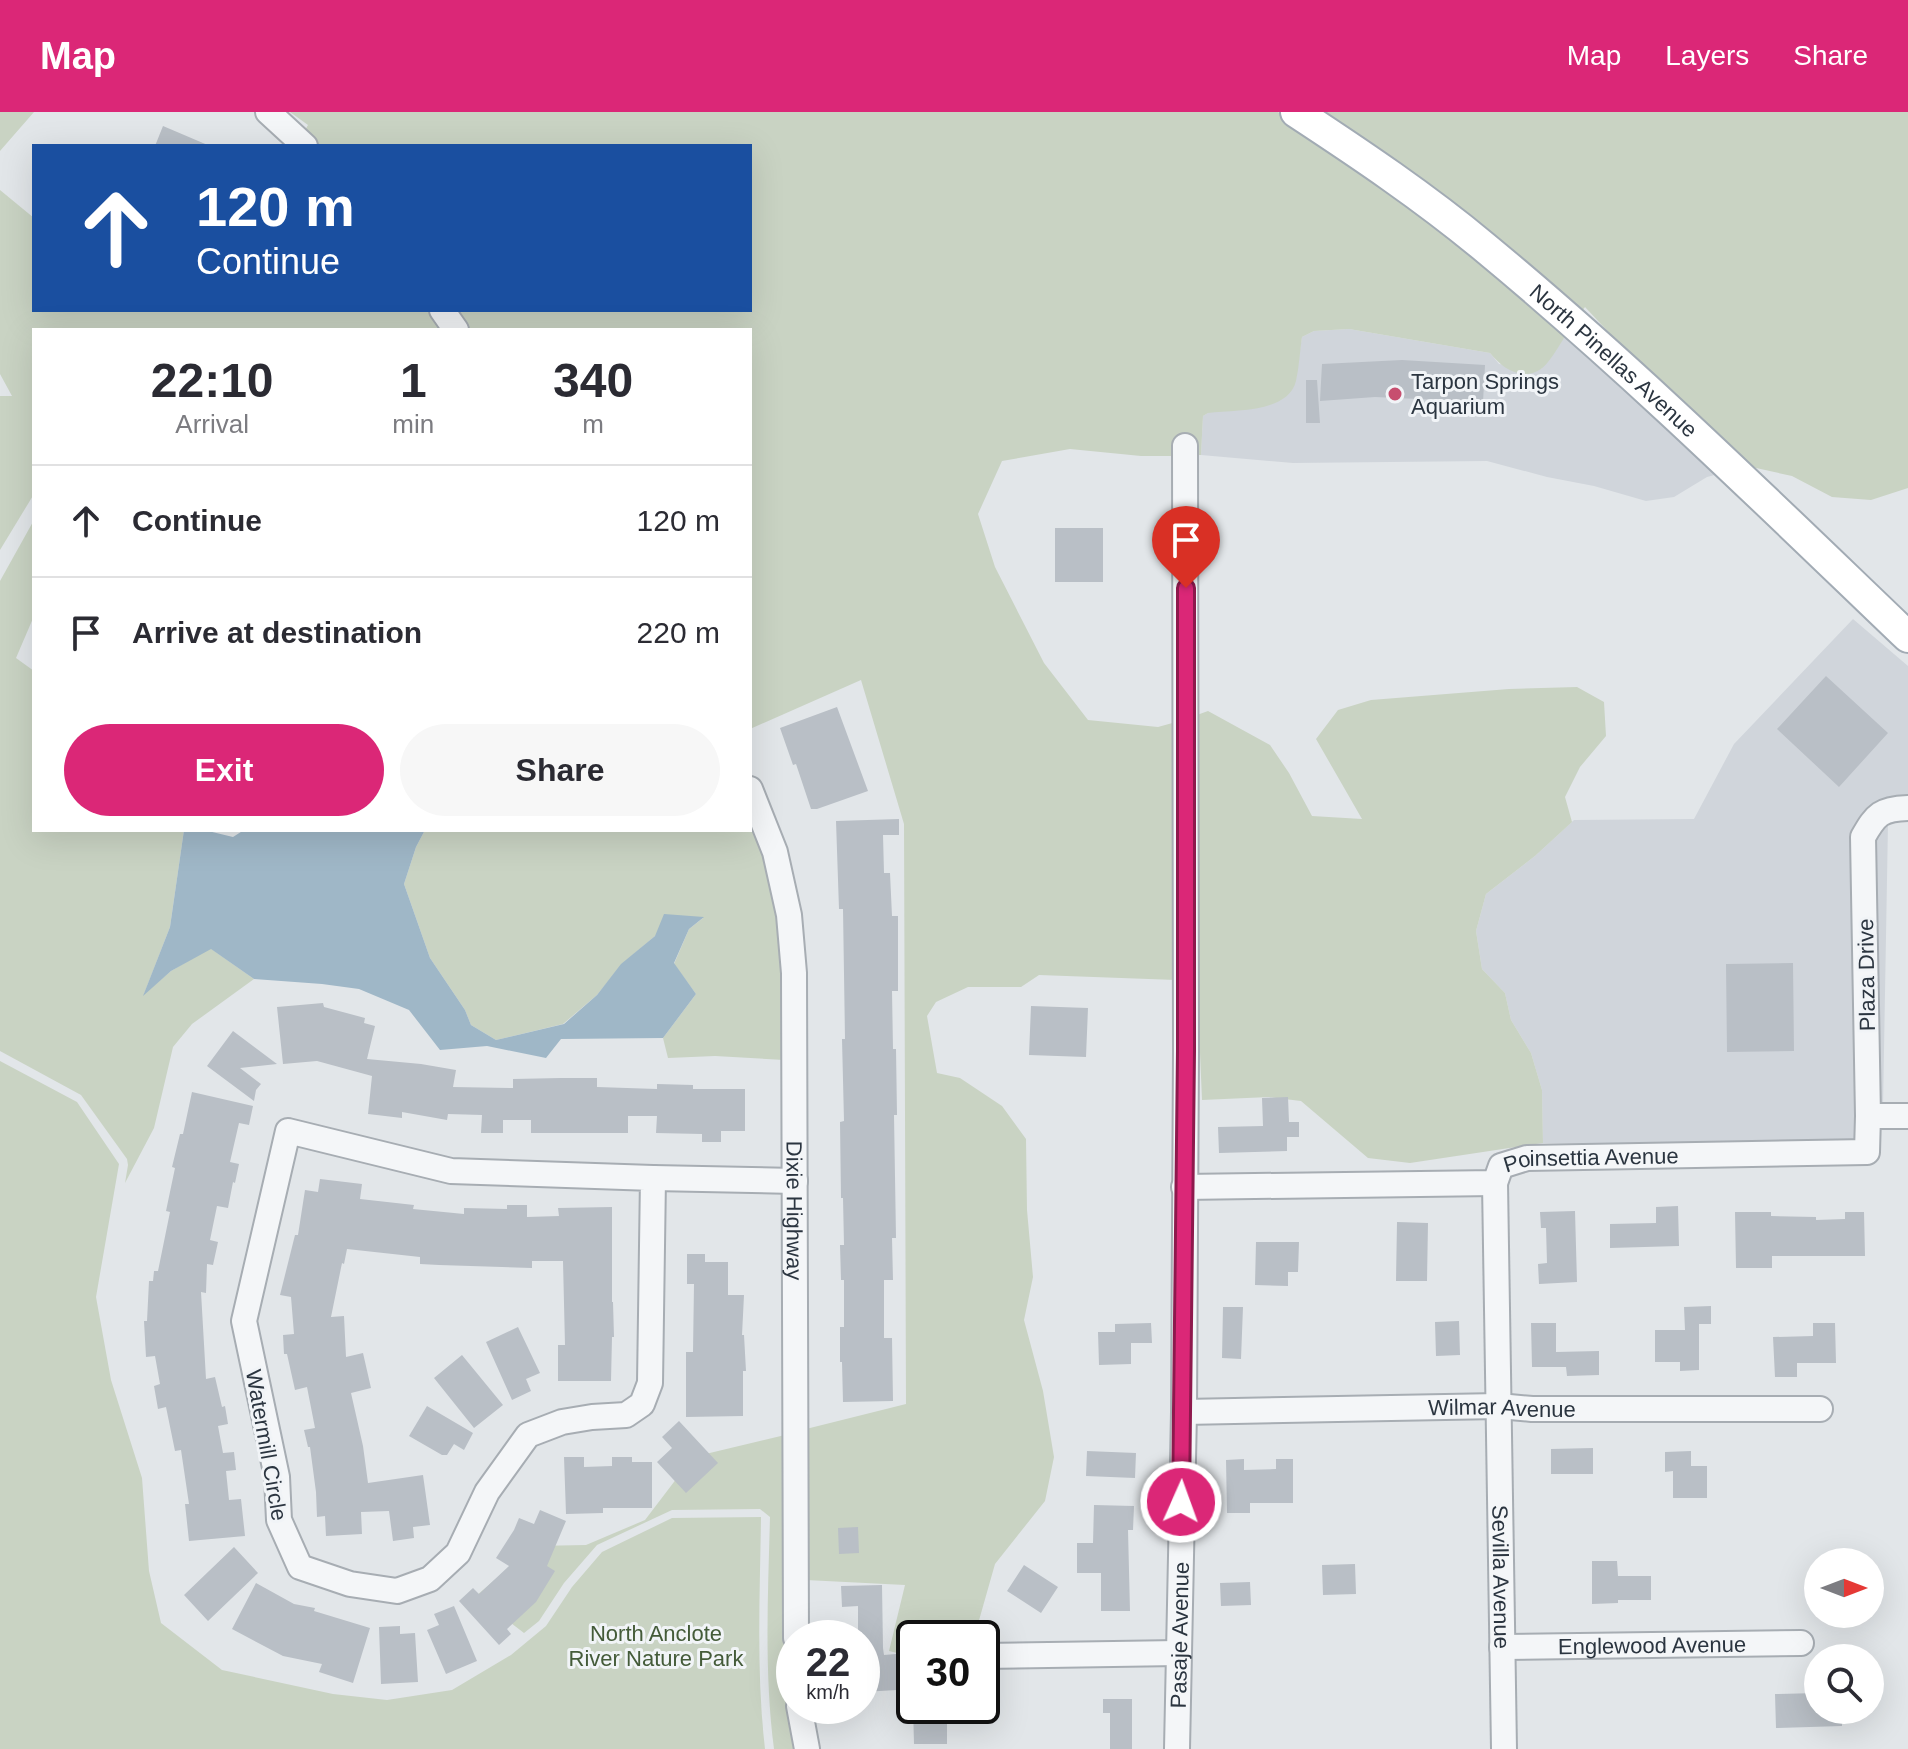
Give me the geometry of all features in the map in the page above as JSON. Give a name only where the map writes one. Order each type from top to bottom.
[{"type":"main road","name":"North Pinellas Avenue","points":[[1296,112],[1369,160],[1506,265],[1692,431],[1908,637]]},
{"type":"street","points":[[268,112],[303,144]]},
{"type":"street","name":"Pasaje Avenue","points":[[1177,1749],[1184,1412],[1185,446]]},
{"type":"street","name":"Dixie Highway","points":[[752,794],[775,852],[789,915],[794,973],[796,1620]]},
{"type":"street","name":"Plaza Drive","points":[[1867,1152],[1863,837],[1874,818],[1898,809]]},
{"type":"street","points":[[1868,1116],[1908,1116]]},
{"type":"street","name":"Watermill Circle","points":[[653,1178],[650,1383],[642,1404],[626,1415],[562,1422],[528,1435],[487,1492],[458,1553],[430,1579],[397,1591],[350,1584],[300,1567],[279,1520],[277,1477],[244,1321],[288,1131],[451,1171],[795,1181]]},
{"type":"street","name":"Poinsettia Avenue","points":[[1184,1187],[1495,1183],[1501,1166],[1527,1158],[1867,1152]]},
{"type":"street","points":[[1495,1183],[1499,1406]]},
{"type":"street","name":"Wilmar Avenue","points":[[1184,1412],[1499,1406],[1532,1409],[1820,1409]]},
{"type":"street","name":"Sevilla Avenue","points":[[1499,1406],[1504,1749]]},
{"type":"street","name":"Englewood Avenue","points":[[1502,1647],[1801,1643]]},
{"type":"street","points":[[1000,1656],[1178,1653]]},
{"type":"street","points":[[802,1724],[807,1749]]},
{"type":"shaded area","points":[[1349,329],[1490,353],[1499,364],[1541,369],[1568,332],[1722,473],[1707,477],[1674,497],[1646,501],[1487,461],[1293,463],[1201,455],[1203,416],[1299,356],[1302,337],[1314,331]]},
{"type":"shaded area","points":[[1853,619],[1908,666],[1908,799],[1893,799],[1890,796],[1878,800],[1867,811],[1857,1142],[1700,1145],[1543,1143],[1542,1090],[1531,1053],[1511,1020],[1505,993],[1482,969],[1476,931],[1486,894],[1535,856],[1574,820],[1694,819],[1734,744]]},
{"type":"shaded area","points":[[1892,818],[1908,818],[1908,821],[1888,823],[1883,1107],[1879,1107],[1873,839],[1882,825]]},
{"type":"green space","points":[[0,112],[34,112],[0,151]]},
{"type":"green space","points":[[290,112],[1278,112],[1363,168],[1568,332],[1541,369],[1520,374],[1500,364],[1490,353],[1349,329],[1314,331],[1302,337],[1296,381],[1283,399],[1259,408],[1203,416],[1201,455],[1196,455],[1196,437],[1176,437],[1175,456],[1070,449],[1002,461],[978,514],[995,567],[1044,663],[1088,720],[1158,727],[1176,722],[1176,980],[1039,975],[1021,987],[968,987],[936,1002],[927,1016],[937,1073],[960,1078],[1002,1106],[1026,1139],[1027,1210],[1033,1277],[1024,1320],[1043,1391],[1054,1457],[1045,1501],[995,1564],[979,1620],[897,1620],[905,1585],[806,1580],[806,1429],[906,1404],[904,824],[861,680],[752,728],[752,328],[467,328],[455,312],[752,312],[752,144],[317,144],[304,132],[308,125]]},
{"type":"green space","points":[[1313,112],[1908,112],[1908,488],[1871,500],[1832,497],[1792,476],[1747,466],[1671,399],[1585,307],[1579,315]]},
{"type":"green space","points":[[0,190],[32,216],[32,312],[431,312],[443,328],[32,328],[32,497],[0,550],[0,396],[12,396],[0,374]]},
{"type":"green space","points":[[32,524],[32,621],[16,658],[32,670],[32,832],[184,832],[170,927],[144,994],[171,971],[210,948],[254,979],[192,1024],[173,1047],[154,1128],[125,1183],[127,1159],[81,1095],[0,1051],[0,581]]},
{"type":"green space","points":[[1577,687],[1604,702],[1606,736],[1580,767],[1565,797],[1572,822],[1486,894],[1476,931],[1482,969],[1505,993],[1511,1020],[1531,1053],[1542,1090],[1543,1143],[1410,1163],[1368,1158],[1301,1101],[1269,1097],[1202,1100],[1197,982],[1197,715],[1208,711],[1270,745],[1312,816],[1362,819],[1316,739],[1338,710],[1371,700]]},
{"type":"green space","points":[[752,822],[765,858],[779,920],[784,973],[784,1060],[715,1056],[668,1058],[663,1038],[696,994],[674,964],[689,929],[703,918],[655,936],[622,964],[597,995],[563,1024],[496,1040],[471,1025],[465,1010],[430,958],[404,884],[424,832],[752,832]]},
{"type":"green space","name":"North Anclote River Nature Park","points":[[0,1061],[77,1102],[119,1164],[96,1297],[111,1380],[142,1478],[149,1571],[161,1623],[222,1670],[333,1694],[387,1700],[452,1690],[511,1655],[546,1626],[572,1587],[602,1552],[672,1518],[761,1517],[760,1662],[765,1749],[0,1749]]},
{"type":"green space","points":[[785,1435],[785,1620],[776,1620],[776,1724],[791,1724],[796,1749],[774,1749],[768,1662],[770,1517],[760,1509],[672,1510],[597,1545],[564,1583],[539,1621],[524,1633],[476,1596],[534,1546],[586,1545],[645,1520],[693,1457]]},
{"type":"green space","points":[[896,1622],[896,1653],[889,1651]]},
{"type":"water","points":[[184,832],[212,832],[233,837],[241,832],[424,832],[404,884],[430,958],[465,1010],[471,1025],[496,1040],[564,1024],[597,995],[621,964],[655,936],[664,914],[704,917],[689,929],[674,963],[696,994],[663,1038],[561,1039],[546,1058],[487,1046],[440,1050],[409,1010],[359,989],[254,979],[211,949],[171,971],[143,996],[170,927]]},
{"type":"building","points":[[163,126],[205,144],[156,144]]},
{"type":"building","name":"Tarpon Springs Aquarium","points":[[1402,360],[1485,365],[1483,402],[1375,397],[1320,401],[1322,364]]},
{"type":"building","points":[[1306,380],[1317,380],[1320,423],[1306,423]]},
{"type":"building","points":[[1055,528],[1103,528],[1103,582],[1055,582]]},
{"type":"building","points":[[1826,676],[1888,733],[1839,787],[1777,729]]},
{"type":"building","points":[[837,707],[868,791],[811,809],[780,728]]},
{"type":"building","points":[[899,819],[899,835],[883,835],[884,873],[890,873],[892,916],[898,916],[898,991],[892,991],[893,1049],[896,1049],[896,1238],[892,1238],[893,1280],[884,1280],[884,1338],[892,1338],[893,1401],[843,1402],[840,1327],[844,1327],[844,1280],[841,1280],[840,1245],[844,1245],[840,1122],[844,1121],[842,1039],[845,1039],[843,909],[839,909],[836,821]]},
{"type":"building","points":[[1793,963],[1794,1051],[1727,1052],[1726,964]]},
{"type":"building","points":[[323,1003],[324,1007],[365,1018],[364,1023],[375,1026],[367,1059],[456,1070],[453,1087],[513,1088],[513,1079],[597,1078],[597,1087],[657,1089],[657,1084],[693,1085],[693,1089],[745,1089],[745,1131],[721,1131],[721,1142],[702,1142],[702,1134],[656,1133],[657,1116],[628,1116],[628,1133],[531,1133],[531,1120],[503,1120],[503,1133],[481,1133],[482,1115],[448,1114],[447,1120],[402,1112],[402,1118],[368,1114],[372,1076],[317,1061],[283,1064],[277,1007]]},
{"type":"building","points":[[1031,1006],[1088,1008],[1086,1057],[1029,1055]]},
{"type":"building","points":[[233,1031],[277,1064],[240,1068],[261,1084],[254,1101],[207,1066]]},
{"type":"building","points":[[192,1092],[253,1106],[249,1125],[239,1123],[230,1162],[239,1164],[235,1183],[228,1208],[217,1206],[210,1240],[218,1242],[213,1265],[207,1264],[206,1293],[201,1292],[206,1379],[215,1377],[222,1407],[225,1406],[228,1424],[218,1426],[223,1453],[234,1452],[236,1470],[226,1471],[229,1500],[241,1499],[245,1536],[189,1541],[185,1504],[189,1504],[181,1450],[175,1451],[166,1407],[158,1409],[154,1386],[160,1384],[155,1356],[146,1357],[144,1321],[147,1321],[149,1281],[153,1281],[154,1271],[158,1271],[170,1212],[166,1211],[175,1168],[172,1167]]},
{"type":"building","points":[[1288,1097],[1289,1122],[1299,1122],[1299,1137],[1287,1137],[1287,1151],[1219,1153],[1218,1127],[1263,1126],[1262,1098]]},
{"type":"building","points":[[320,1179],[362,1184],[360,1199],[464,1214],[464,1208],[507,1209],[507,1205],[527,1205],[527,1217],[559,1216],[558,1208],[612,1207],[614,1337],[611,1381],[558,1381],[558,1345],[565,1345],[563,1261],[532,1261],[532,1268],[420,1264],[420,1257],[347,1249],[331,1317],[344,1316],[346,1357],[363,1353],[371,1388],[351,1393],[368,1483],[423,1475],[430,1525],[413,1527],[414,1538],[393,1541],[389,1511],[361,1512],[362,1534],[326,1536],[325,1516],[317,1517],[310,1447],[304,1430],[315,1428],[307,1387],[295,1390],[287,1354],[284,1354],[283,1335],[294,1334],[291,1297],[280,1295],[295,1235],[298,1235],[305,1190],[318,1192]]},
{"type":"building","points":[[1678,1206],[1679,1246],[1610,1248],[1610,1224],[1656,1223],[1656,1207]]},
{"type":"building","points":[[1575,1211],[1577,1282],[1539,1284],[1538,1264],[1547,1263],[1546,1228],[1541,1228],[1540,1212]]},
{"type":"building","points":[[1735,1212],[1771,1212],[1771,1216],[1816,1217],[1816,1220],[1845,1219],[1845,1212],[1864,1212],[1865,1256],[1772,1256],[1772,1268],[1736,1268]]},
{"type":"building","points":[[1397,1222],[1428,1223],[1427,1281],[1396,1281]]},
{"type":"building","points":[[1256,1242],[1299,1242],[1298,1272],[1288,1272],[1288,1286],[1255,1285]]},
{"type":"building","points":[[687,1254],[705,1254],[705,1262],[728,1262],[728,1295],[744,1295],[742,1335],[746,1371],[743,1371],[743,1416],[686,1417],[686,1352],[693,1352],[694,1284],[687,1284]]},
{"type":"building","points":[[1711,1306],[1711,1324],[1699,1324],[1699,1370],[1680,1371],[1680,1362],[1655,1362],[1655,1330],[1685,1330],[1684,1307]]},
{"type":"building","points":[[1223,1307],[1243,1307],[1241,1359],[1222,1358]]},
{"type":"building","points":[[1459,1321],[1460,1355],[1436,1356],[1435,1322]]},
{"type":"building","points":[[1151,1323],[1152,1343],[1131,1343],[1131,1364],[1099,1365],[1098,1332],[1115,1332],[1115,1324]]},
{"type":"building","points":[[1531,1323],[1556,1323],[1556,1352],[1599,1351],[1599,1375],[1567,1376],[1566,1367],[1532,1367]]},
{"type":"building","points":[[1813,1323],[1835,1323],[1836,1363],[1797,1363],[1797,1377],[1775,1377],[1773,1337],[1813,1336]]},
{"type":"building","points":[[518,1327],[540,1373],[526,1379],[531,1391],[512,1400],[486,1342]]},
{"type":"building","points":[[462,1355],[503,1405],[474,1428],[434,1378]]},
{"type":"building","points":[[427,1406],[473,1433],[464,1450],[454,1444],[447,1455],[442,1455],[409,1436]]},
{"type":"building","points":[[679,1421],[718,1463],[686,1493],[657,1462],[672,1448],[662,1437]]},
{"type":"building","points":[[1593,1448],[1593,1474],[1551,1474],[1551,1449]]},
{"type":"building","points":[[1087,1451],[1136,1453],[1135,1478],[1086,1476]]},
{"type":"building","points":[[1691,1451],[1691,1466],[1707,1466],[1707,1498],[1673,1498],[1673,1471],[1665,1472],[1665,1452]]},
{"type":"building","points":[[564,1457],[584,1457],[584,1467],[612,1466],[612,1457],[632,1457],[632,1462],[652,1462],[652,1508],[603,1508],[603,1513],[566,1514]]},
{"type":"building","points":[[1244,1459],[1244,1470],[1276,1469],[1276,1459],[1293,1459],[1293,1503],[1250,1503],[1250,1513],[1227,1513],[1226,1460]]},
{"type":"building","points":[[1094,1505],[1134,1506],[1133,1530],[1128,1530],[1130,1611],[1101,1611],[1101,1573],[1077,1573],[1077,1543],[1093,1543]]},
{"type":"building","points":[[540,1510],[566,1521],[547,1566],[555,1571],[536,1602],[507,1629],[511,1634],[499,1645],[459,1601],[473,1588],[479,1594],[509,1566],[496,1558],[519,1518],[534,1524]]},
{"type":"building","points":[[858,1527],[859,1553],[839,1554],[838,1528]]},
{"type":"building","points":[[234,1547],[258,1573],[208,1621],[184,1595]]},
{"type":"building","points":[[1592,1561],[1617,1561],[1618,1576],[1651,1576],[1651,1600],[1592,1604]]},
{"type":"building","points":[[1355,1564],[1356,1594],[1323,1595],[1322,1565]]},
{"type":"building","points":[[1024,1565],[1058,1587],[1041,1613],[1007,1591]]},
{"type":"building","points":[[1250,1582],[1251,1605],[1221,1606],[1220,1583]]},
{"type":"building","points":[[256,1583],[294,1604],[315,1608],[314,1611],[370,1628],[353,1683],[319,1672],[322,1664],[283,1656],[232,1629]]},
{"type":"building","points":[[882,1585],[883,1648],[884,1655],[896,1654],[896,1690],[880,1691],[880,1620],[858,1620],[858,1606],[842,1607],[841,1586]]},
{"type":"building","points":[[454,1606],[477,1661],[446,1674],[427,1630],[439,1625],[434,1614]]},
{"type":"building","points":[[400,1626],[400,1634],[415,1633],[418,1682],[381,1684],[379,1627]]},
{"type":"building","points":[[1804,1693],[1804,1724],[1842,1726],[1776,1728],[1775,1694]]},
{"type":"building","points":[[1103,1699],[1132,1699],[1132,1749],[1110,1749],[1110,1713],[1103,1713]]},
{"type":"building","points":[[913,1724],[947,1724],[947,1744],[914,1744]]},
{"type":"place","name":"Tarpon Springs Aquarium","points":[[1395,394]]},
{"type":"route","points":[[1181,1502],[1186,1051],[1186,588]]}]
